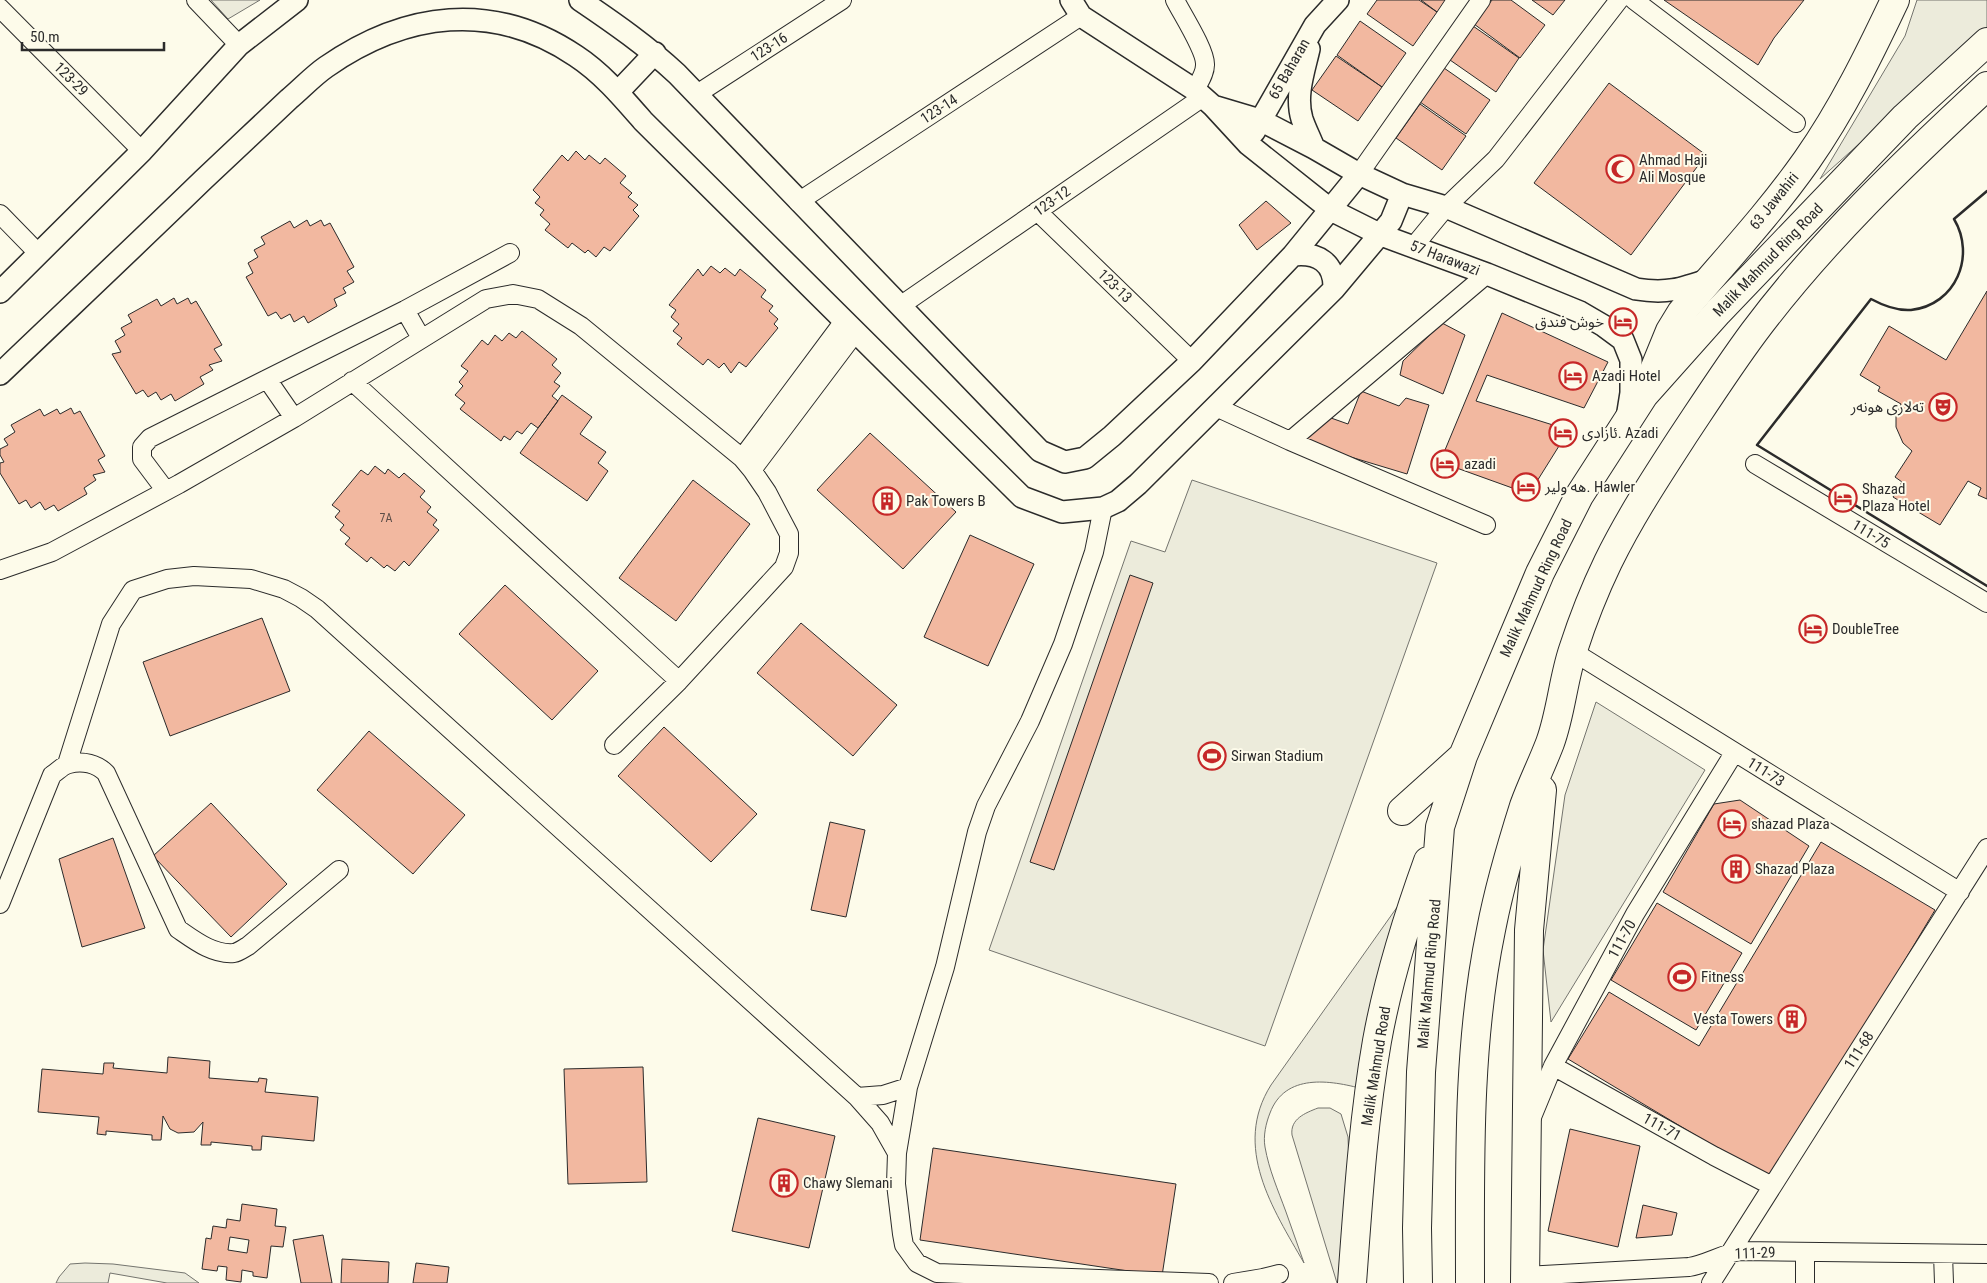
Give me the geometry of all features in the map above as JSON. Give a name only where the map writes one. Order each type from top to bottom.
[{"type":"main road","name":"63 Jawahiri","points":[[1644,396],[1670,330],[1681,313],[1784,191],[1826,131],[1859,76],[1895,0]]},
{"type":"main road","name":"Malik Mahmud Ring Road","points":[[1418,1283],[1417,1228],[1421,1072],[1440,827],[1463,756],[1540,573],[1579,496],[1644,396],[1718,312],[1905,117],[1987,42]]},
{"type":"main road","name":"Malik Mahmud Ring Road","points":[[1470,1283],[1472,1090],[1490,931],[1505,868],[1524,805],[1551,741],[1572,651],[1607,564],[1628,523],[1714,388],[1753,332],[1817,256],[1883,184],[1987,86]]},
{"type":"main road","points":[[1525,1280],[1529,930],[1541,798],[1551,741]]},
{"type":"main road","points":[[1402,811],[1463,756]]},
{"type":"main road","name":"Malik Mahmud Road","points":[[1352,1283],[1361,1168],[1377,1040],[1389,988],[1414,899],[1440,827]]},
{"type":"street","points":[[196,0],[238,45]]},
{"type":"street","points":[[0,292],[142,151],[238,45],[297,0]]},
{"type":"street","points":[[581,0],[654,53],[697,94],[798,202],[1040,452],[1064,462],[1085,458],[1112,436],[1192,360],[1293,256],[1359,174],[1481,0]]},
{"type":"street","name":"123-16","points":[[697,94],[842,0]]},
{"type":"street","points":[[1174,0],[1203,54],[1206,64],[1203,75],[1203,98]]},
{"type":"street","name":"65 Baharan","points":[[1248,144],[1315,26],[1338,0]]},
{"type":"street","points":[[1414,246],[1446,208],[1496,159],[1619,0]]},
{"type":"street","points":[[1634,0],[1796,123]]},
{"type":"street","name":"123-29","points":[[0,8],[142,151]]},
{"type":"street","name":"57 Harawazi","points":[[1076,8],[1203,98],[1248,144],[1331,210],[1380,235],[1487,274],[1580,312],[1623,340],[1631,360],[1632,377],[1626,422]]},
{"type":"street","name":"123-14","points":[[798,202],[1076,8]]},
{"type":"street","points":[[0,374],[324,67],[366,42],[420,23],[448,18],[509,24],[530,30],[576,56],[618,92],[650,128],[1022,498],[1062,512],[1104,508],[1118,501],[1138,484],[1334,290],[1391,221],[1402,194]]},
{"type":"street","points":[[1314,148],[1302,118],[1299,101],[1301,84],[1315,26]]},
{"type":"street","points":[[618,92],[654,53]]},
{"type":"street","name":"57 Harawazi","points":[[1203,98],[1260,120],[1359,174],[1402,194],[1446,208],[1636,289],[1656,292],[1670,291],[1710,279]]},
{"type":"street","name":"123-12","points":[[900,306],[1203,98]]},
{"type":"street","name":"123-13","points":[[1037,211],[1192,360]]},
{"type":"street","points":[[0,214],[39,254]]},
{"type":"street","points":[[166,490],[142,459],[142,447],[150,438],[405,310],[510,253]]},
{"type":"street","points":[[1293,256],[1306,254],[1318,258],[1328,266],[1335,277],[1334,290]]},
{"type":"street","points":[[1290,441],[1487,274]]},
{"type":"street","points":[[0,570],[52,552],[166,490],[294,418],[486,299],[513,294],[538,299],[581,326],[747,464],[767,492],[789,534],[789,553],[784,567],[679,681],[614,745]]},
{"type":"street","points":[[405,310],[421,338]]},
{"type":"street","points":[[747,464],[850,327]]},
{"type":"street","points":[[267,380],[294,418]]},
{"type":"street","points":[[352,381],[679,681]]},
{"type":"street","points":[[1216,407],[1290,441],[1486,525]]},
{"type":"street","name":"111-75","points":[[1755,464],[1987,604]]},
{"type":"street","points":[[1104,508],[1092,561],[1063,644],[1030,721],[986,806],[977,832],[945,967],[908,1087],[897,1153],[898,1209],[904,1245],[917,1263],[926,1269],[948,1274],[1209,1283]]},
{"type":"street","points":[[68,764],[111,624],[133,590],[167,578],[194,576],[251,579],[284,589],[317,609],[857,1097],[880,1123],[897,1153]]},
{"type":"street","name":"111-73","points":[[1572,651],[1960,892]]},
{"type":"street","name":"111-70","points":[[1526,1133],[1553,1066],[1636,914],[1734,753]]},
{"type":"street","points":[[0,904],[52,775],[68,764],[87,763],[99,766],[106,774],[178,929],[199,944],[222,952],[236,953],[248,946],[339,870]]},
{"type":"street","name":"111-68","points":[[1711,1283],[1987,848]]},
{"type":"street","name":"111-71","points":[[1553,1066],[1714,1156],[1772,1186]]},
{"type":"street","points":[[857,1097],[883,1095],[908,1087]]},
{"type":"street","name":"111-29","points":[[1525,1280],[1689,1267],[1708,1263],[1731,1252],[1740,1251],[1987,1254]]},
{"type":"street","points":[[1805,1252],[1805,1283]]},
{"type":"street","points":[[1943,1254],[1944,1283]]},
{"type":"street","points":[[1233,1283],[1279,1274]]},
{"type":"shaded area","points":[[211,0],[260,0],[228,19]]},
{"type":"shaded area","points":[[1917,0],[1987,0],[1987,29],[1820,179],[1905,36]]},
{"type":"shaded area","name":"Sirwan Stadium","points":[[1192,480],[1437,563],[1265,1046],[989,950],[1131,541],[1165,552]]},
{"type":"shaded area","points":[[1596,702],[1705,770],[1551,1022],[1543,950],[1565,795]]},
{"type":"shaded area","points":[[1405,896],[1363,1089],[1323,1082],[1297,1085],[1286,1091],[1277,1100],[1267,1121],[1264,1143],[1269,1164],[1304,1263],[1280,1221],[1261,1177],[1256,1154],[1255,1131],[1260,1108],[1271,1085]]},
{"type":"shaded area","points":[[1318,1108],[1330,1108],[1341,1114],[1348,1137],[1349,1163],[1345,1283],[1337,1283],[1292,1135],[1293,1125],[1299,1117]]},
{"type":"shaded area","points":[[70,1264],[113,1264],[185,1273],[199,1283],[167,1283],[110,1273],[108,1283],[56,1283]]},
{"type":"building","points":[[1377,0],[1419,0],[1437,12],[1413,46],[1367,14]]},
{"type":"building","points":[[1421,0],[1445,0],[1437,12]]},
{"type":"building","points":[[1492,0],[1511,0],[1545,25],[1520,58],[1474,24]]},
{"type":"building","points":[[1532,0],[1565,0],[1553,15]]},
{"type":"building","points":[[1664,0],[1804,0],[1774,38],[1758,65]]},
{"type":"building","points":[[1360,21],[1406,53],[1382,87],[1337,55]]},
{"type":"building","points":[[1473,26],[1519,58],[1496,92],[1450,60]]},
{"type":"building","points":[[1336,56],[1382,87],[1358,121],[1312,90]]},
{"type":"building","points":[[1444,68],[1490,100],[1466,134],[1420,102]]},
{"type":"building","name":"Ahmad Haji Ali Mosque","points":[[1609,83],[1706,155],[1631,255],[1534,183]]},
{"type":"building","points":[[1420,104],[1466,136],[1442,170],[1396,138]]},
{"type":"building","points":[[576,151],[585,160],[589,155],[600,164],[605,158],[626,176],[620,183],[632,193],[628,197],[638,205],[633,210],[639,216],[610,251],[604,247],[596,257],[588,250],[585,253],[572,243],[568,248],[545,230],[550,224],[540,215],[544,210],[535,203],[540,197],[533,190],[562,155],[568,161]]},
{"type":"building","points":[[1266,201],[1291,223],[1257,250],[1239,225]]},
{"type":"building","points":[[307,220],[310,226],[321,220],[324,226],[330,223],[354,267],[347,271],[354,282],[343,288],[346,293],[334,299],[337,306],[308,323],[304,316],[294,322],[290,314],[281,319],[276,312],[268,316],[246,277],[253,273],[248,263],[258,257],[254,250],[265,244],[261,237],[290,221],[294,228]]},
{"type":"building","points":[[711,266],[720,273],[725,268],[735,276],[740,269],[766,290],[761,297],[773,306],[769,311],[778,319],[774,324],[778,328],[746,367],[739,362],[731,373],[724,363],[719,368],[708,359],[703,365],[677,344],[682,338],[673,331],[679,324],[671,317],[676,310],[669,305],[698,269],[703,276]]},
{"type":"building","name":"تەلاری هونەر","points":[[1987,291],[1987,499],[1978,495],[1981,488],[1968,481],[1940,525],[1893,497],[1902,482],[1895,477],[1912,451],[1903,443],[1896,427],[1896,416],[1901,404],[1878,391],[1880,387],[1860,375],[1889,326],[1946,360]]},
{"type":"building","points":[[174,298],[177,304],[188,298],[191,304],[196,301],[222,345],[214,349],[222,361],[209,365],[213,370],[200,377],[204,384],[175,401],[171,394],[161,400],[156,392],[148,397],[143,390],[136,394],[112,354],[121,352],[115,341],[125,335],[121,328],[132,322],[128,315],[157,299],[161,306]]},
{"type":"building","points":[[1502,313],[1608,362],[1584,408],[1487,375],[1476,401],[1569,430],[1529,494],[1440,462]]},
{"type":"building","points":[[1442,323],[1465,335],[1443,394],[1400,375],[1403,361]]},
{"type":"building","points":[[522,331],[557,359],[552,365],[561,373],[554,382],[560,386],[552,396],[558,401],[538,428],[531,423],[522,434],[517,431],[510,440],[504,436],[501,441],[460,409],[465,403],[455,395],[463,386],[459,382],[468,371],[461,366],[482,340],[488,345],[495,335],[502,341],[509,333],[516,338]]},
{"type":"building","points":[[1361,391],[1399,406],[1406,398],[1429,405],[1407,474],[1301,442],[1331,418],[1348,424]]},
{"type":"building","points":[[562,395],[592,417],[580,434],[606,452],[598,463],[608,471],[587,501],[520,453]]},
{"type":"building","points":[[71,408],[74,414],[80,411],[105,456],[98,460],[105,472],[93,475],[96,480],[84,488],[87,494],[58,511],[54,505],[45,510],[40,502],[31,508],[26,500],[19,504],[0,473],[0,463],[4,462],[0,455],[0,449],[8,445],[4,439],[15,432],[11,425],[40,409],[44,416],[57,409],[60,414]]},
{"type":"building","name":"Pak Towers B","points":[[870,433],[956,512],[903,569],[817,490]]},
{"type":"building","points":[[375,466],[385,474],[388,469],[399,478],[404,473],[425,491],[420,497],[431,507],[427,512],[437,520],[433,525],[439,530],[409,566],[404,561],[395,571],[387,565],[384,568],[371,557],[367,562],[345,544],[350,538],[340,530],[344,525],[335,517],[340,511],[332,505],[361,470],[368,475]]},
{"type":"building","points":[[693,480],[750,524],[676,621],[619,578]]},
{"type":"building","points":[[970,535],[1034,564],[988,666],[924,637]]},
{"type":"building","points":[[1130,575],[1153,583],[1054,870],[1030,862]]},
{"type":"building","points":[[505,585],[598,671],[552,720],[459,634]]},
{"type":"building","points":[[262,618],[290,691],[170,736],[143,662]]},
{"type":"building","points":[[801,623],[897,705],[853,756],[757,673]]},
{"type":"building","points":[[664,727],[757,814],[711,862],[618,776]]},
{"type":"building","points":[[369,731],[465,815],[413,874],[317,790]]},
{"type":"building","name":"Shazad Plaza","points":[[1740,800],[1809,846],[1751,944],[1663,892],[1714,804]]},
{"type":"building","points":[[211,803],[287,884],[231,937],[153,856]]},
{"type":"building","points":[[830,822],[865,830],[846,917],[811,910]]},
{"type":"building","points":[[113,838],[145,928],[82,947],[59,859]]},
{"type":"building","name":"Vesta Towers","points":[[1821,842],[1935,910],[1772,1181],[1568,1059],[1609,992],[1699,1046]]},
{"type":"building","points":[[1657,903],[1742,953],[1696,1030],[1611,980]]},
{"type":"building","points":[[168,1057],[210,1061],[209,1078],[258,1082],[259,1078],[267,1079],[265,1092],[318,1097],[314,1141],[262,1136],[261,1150],[252,1150],[252,1146],[211,1142],[211,1145],[201,1145],[203,1122],[194,1132],[178,1133],[170,1129],[163,1116],[161,1140],[152,1140],[152,1135],[106,1131],[106,1135],[97,1134],[99,1117],[38,1112],[42,1069],[103,1074],[104,1063],[114,1063],[113,1068],[167,1073]]},
{"type":"building","points":[[643,1067],[647,1182],[568,1184],[564,1069]]},
{"type":"building","name":"Chawy Slemani","points":[[758,1118],[835,1136],[809,1248],[732,1231]]},
{"type":"building","points":[[1570,1129],[1640,1146],[1618,1247],[1548,1231]]},
{"type":"building","points":[[933,1148],[1176,1184],[1162,1276],[920,1240]]},
{"type":"building","points":[[242,1204],[277,1209],[275,1226],[286,1227],[283,1247],[271,1246],[267,1278],[253,1276],[253,1272],[242,1270],[241,1282],[226,1280],[227,1267],[218,1266],[217,1271],[202,1269],[206,1238],[211,1239],[213,1226],[226,1228],[227,1219],[240,1221]],"holes":[[[230,1237],[249,1240],[247,1253],[228,1250]]]},
{"type":"building","points":[[1643,1205],[1677,1213],[1672,1235],[1636,1238]]},
{"type":"building","points":[[323,1235],[332,1283],[301,1283],[293,1240]]},
{"type":"building","points":[[342,1259],[389,1262],[388,1283],[341,1283]]},
{"type":"building","points":[[416,1263],[449,1267],[447,1283],[413,1283]]},
{"type":"wall","points":[[1987,191],[1954,219],[1960,233],[1963,248],[1962,263],[1958,276],[1950,289],[1940,299],[1927,306],[1911,310],[1891,308],[1871,299],[1757,445],[1987,586]]},
{"type":"place","name":"Ahmad Haji Ali Mosque","points":[[1620,169]]},
{"type":"place","name":"خوش فندق","points":[[1623,322]]},
{"type":"place","name":"Azadi Hotel","points":[[1573,376]]},
{"type":"place","name":"تەلاری هونەر","points":[[1943,407]]},
{"type":"place","name":"ئازادى. Azadi","points":[[1563,433]]},
{"type":"place","name":"azadi","points":[[1445,464]]},
{"type":"place","name":"هه ولير. Hawler","points":[[1526,487]]},
{"type":"place","name":"Shazad Plaza Hotel","points":[[1843,498]]},
{"type":"place","name":"Pak Towers B","points":[[887,501]]},
{"type":"place","name":"DoubleTree","points":[[1813,629]]},
{"type":"place","name":"Sirwan Stadium","points":[[1212,756]]},
{"type":"place","name":"shazad Plaza","points":[[1732,824]]},
{"type":"place","name":"Shazad Plaza","points":[[1736,869]]},
{"type":"place","name":"Fitness","points":[[1682,977]]},
{"type":"place","name":"Vesta Towers","points":[[1792,1019]]},
{"type":"place","name":"Chawy Slemani","points":[[784,1183]]}]
